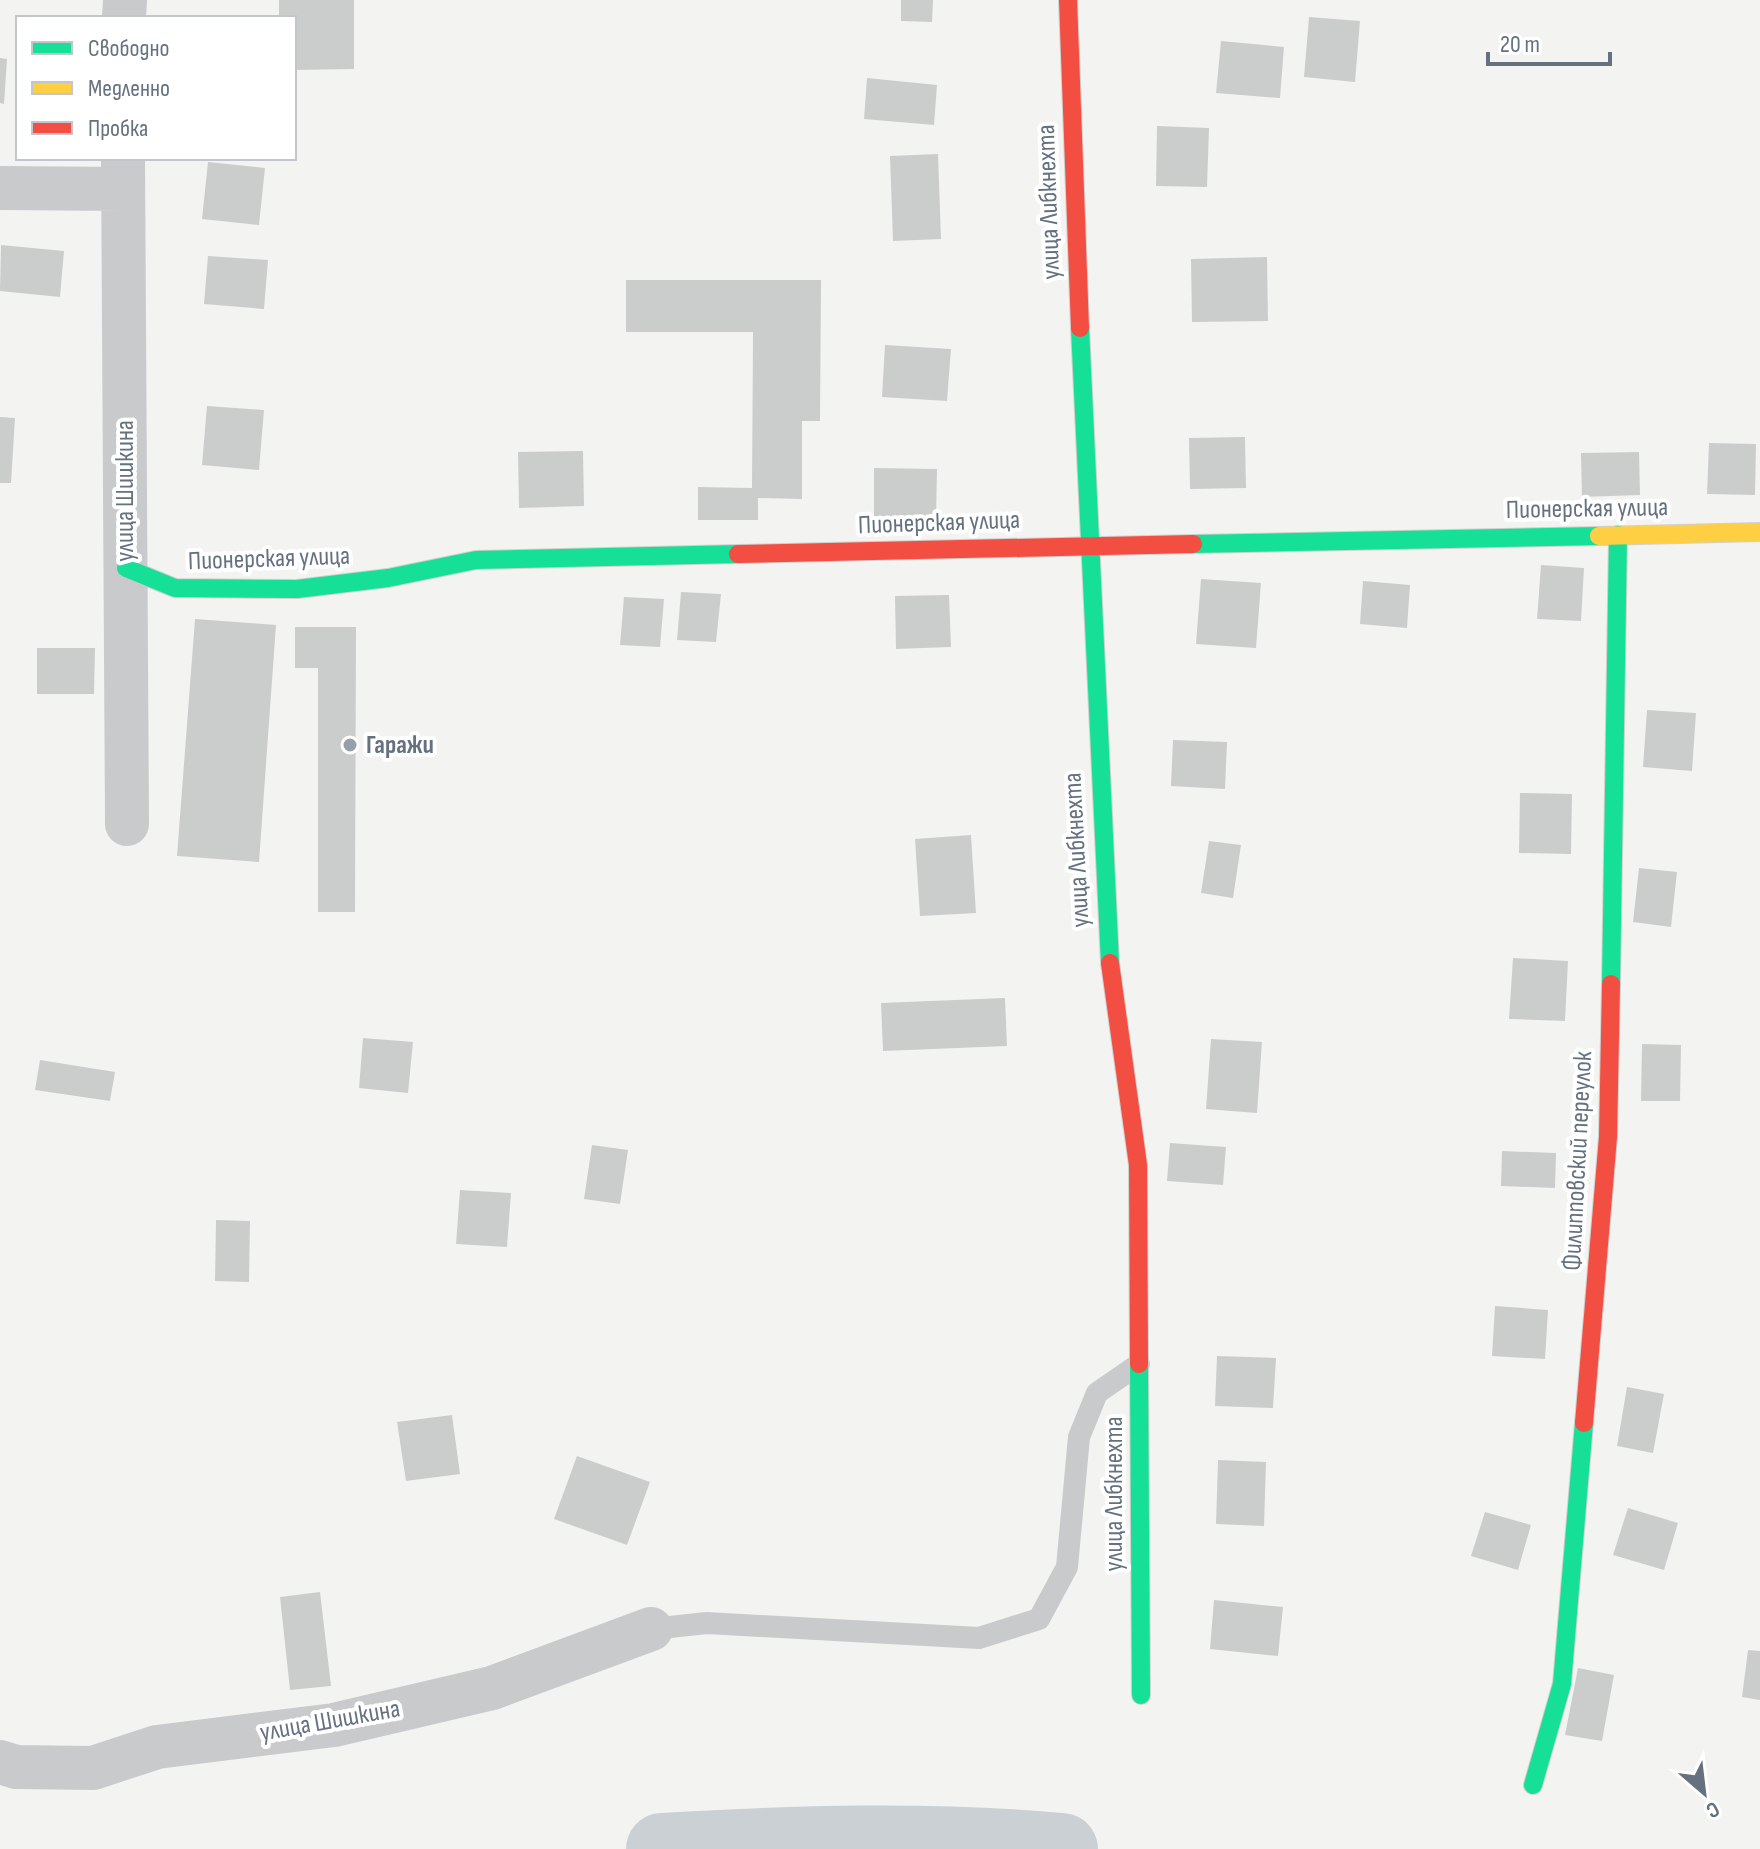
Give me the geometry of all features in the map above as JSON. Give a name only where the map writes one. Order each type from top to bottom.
[{"type":"street","name":"улица Либкнехта","points":[[1068,0],[1088,545],[1110,971],[1138,1165],[1141,1695]]},
{"type":"street","points":[[0,188],[123,173]]},
{"type":"street","name":"улица Шишкина","points":[[123,173],[127,824]]},
{"type":"street","name":"Пионерская улица","points":[[126,568],[175,588],[297,589],[388,578],[476,560],[1760,532]]},
{"type":"street","name":"Филипповский переулок","points":[[1533,1785],[1562,1684],[1608,1137],[1618,535]]},
{"type":"street","name":"улица Шишкина","points":[[0,1762],[16,1767],[93,1768],[157,1747],[334,1725],[492,1688],[651,1629]]},
{"type":"lane","points":[[651,1629],[707,1623],[979,1638],[1039,1619],[1067,1567],[1079,1437],[1097,1393],[1139,1364]]},
{"type":"building","points":[[279,0],[354,0],[354,69],[296,70],[296,16],[279,16]]},
{"type":"building","points":[[901,0],[933,0],[932,22],[901,21]]},
{"type":"building","points":[[1309,17],[1360,21],[1355,82],[1304,77]]},
{"type":"building","points":[[1221,41],[1284,47],[1280,98],[1216,93]]},
{"type":"building","points":[[0,58],[7,59],[4,104],[0,103]]},
{"type":"building","points":[[867,78],[937,85],[934,125],[864,119]]},
{"type":"building","points":[[1157,126],[1209,128],[1207,187],[1156,186]]},
{"type":"building","points":[[938,154],[941,239],[893,241],[890,156]]},
{"type":"building","points":[[208,162],[265,168],[259,225],[202,219]]},
{"type":"building","points":[[1,245],[64,251],[60,297],[0,291]]},
{"type":"building","points":[[208,256],[268,260],[264,309],[204,304]]},
{"type":"building","points":[[1267,257],[1268,321],[1192,322],[1191,259]]},
{"type":"building","points":[[626,280],[821,280],[820,421],[802,421],[802,499],[758,498],[758,520],[698,520],[698,487],[752,488],[753,332],[626,332]]},
{"type":"building","points":[[885,345],[951,349],[947,401],[882,397]]},
{"type":"building","points":[[207,406],[264,410],[259,470],[202,465]]},
{"type":"building","points":[[0,417],[15,418],[11,483],[0,483]]},
{"type":"building","points":[[1245,437],[1246,488],[1190,489],[1189,438]]},
{"type":"building","points":[[1709,443],[1756,444],[1755,495],[1707,494]]},
{"type":"building","points":[[583,451],[584,506],[519,508],[518,452]]},
{"type":"building","points":[[1639,452],[1640,495],[1582,497],[1581,453]]},
{"type":"building","points":[[874,468],[937,469],[936,520],[874,518]]},
{"type":"building","points":[[1541,565],[1584,568],[1581,621],[1537,619]]},
{"type":"building","points":[[1201,579],[1261,583],[1256,648],[1196,644]]},
{"type":"building","points":[[1363,581],[1410,585],[1407,628],[1360,624]]},
{"type":"building","points":[[681,592],[721,594],[716,642],[677,640]]},
{"type":"building","points":[[949,595],[951,647],[896,649],[895,596]]},
{"type":"building","points":[[624,597],[664,599],[660,647],[620,645]]},
{"type":"building","points":[[195,619],[276,625],[259,862],[177,856]]},
{"type":"building","points":[[295,627],[356,627],[355,912],[318,912],[318,668],[295,668]]},
{"type":"building","points":[[37,648],[95,648],[94,694],[37,694]]},
{"type":"building","points":[[1647,710],[1696,713],[1692,771],[1643,767]]},
{"type":"building","points":[[1173,740],[1227,742],[1225,789],[1171,786]]},
{"type":"building","points":[[1520,793],[1572,794],[1571,854],[1519,853]]},
{"type":"building","points":[[971,835],[976,913],[920,916],[915,839]]},
{"type":"building","points":[[1209,841],[1241,845],[1233,898],[1201,893]]},
{"type":"building","points":[[1639,868],[1677,872],[1671,927],[1633,922]]},
{"type":"building","points":[[1513,958],[1568,961],[1565,1021],[1509,1019]]},
{"type":"building","points":[[1005,998],[1007,1046],[883,1051],[881,1003]]},
{"type":"building","points":[[363,1038],[413,1042],[408,1093],[359,1088]]},
{"type":"building","points":[[1211,1039],[1262,1042],[1257,1113],[1206,1109]]},
{"type":"building","points":[[1642,1044],[1681,1045],[1680,1101],[1641,1101]]},
{"type":"building","points":[[40,1060],[115,1072],[110,1101],[35,1090]]},
{"type":"building","points":[[1170,1143],[1226,1147],[1223,1185],[1167,1181]]},
{"type":"building","points":[[592,1145],[628,1150],[620,1204],[584,1199]]},
{"type":"building","points":[[1502,1151],[1556,1153],[1555,1188],[1501,1186]]},
{"type":"building","points":[[460,1190],[511,1193],[507,1247],[456,1244]]},
{"type":"building","points":[[216,1220],[250,1221],[249,1282],[215,1281]]},
{"type":"building","points":[[1495,1306],[1548,1310],[1545,1359],[1492,1356]]},
{"type":"building","points":[[1217,1356],[1276,1358],[1273,1408],[1215,1406]]},
{"type":"building","points":[[1627,1387],[1664,1394],[1653,1453],[1617,1446]]},
{"type":"building","points":[[452,1415],[460,1474],[406,1481],[397,1422]]},
{"type":"building","points":[[577,1456],[650,1482],[627,1545],[554,1519]]},
{"type":"building","points":[[1218,1460],[1266,1462],[1264,1526],[1216,1524]]},
{"type":"building","points":[[1628,1508],[1678,1523],[1664,1570],[1613,1555]]},
{"type":"building","points":[[1485,1512],[1531,1525],[1518,1570],[1471,1556]]},
{"type":"building","points":[[320,1592],[331,1686],[290,1690],[280,1597]]},
{"type":"building","points":[[1214,1600],[1283,1607],[1278,1656],[1210,1649]]},
{"type":"building","points":[[1748,1650],[1760,1651],[1760,1700],[1742,1697]]},
{"type":"building","points":[[1578,1668],[1614,1675],[1602,1741],[1565,1735]]},
{"type":"waterway","points":[[662,1849],[862,1842],[962,1843],[1062,1849]]},
{"type":"traffic: fast","points":[[1080,328],[1110,963]]},
{"type":"traffic: fast","points":[[1611,984],[1618,535]]},
{"type":"traffic: fast","points":[[1193,544],[1599,536]]},
{"type":"traffic: fast","points":[[126,568],[175,588],[297,589],[388,578],[476,560],[738,554]]},
{"type":"traffic: fast","points":[[1139,1364],[1141,1695]]},
{"type":"traffic: fast","points":[[1533,1785],[1562,1684],[1584,1423]]},
{"type":"traffic: slow","points":[[1599,536],[1760,532]]},
{"type":"traffic: jam","points":[[1068,0],[1080,328]]},
{"type":"traffic: jam","points":[[738,554],[1193,544]]},
{"type":"traffic: jam","points":[[1110,963],[1138,1165],[1139,1364]]},
{"type":"traffic: jam","points":[[1584,1423],[1608,1137],[1611,984]]},
{"type":"place","name":"Гаражи","points":[[350,745]]}]
